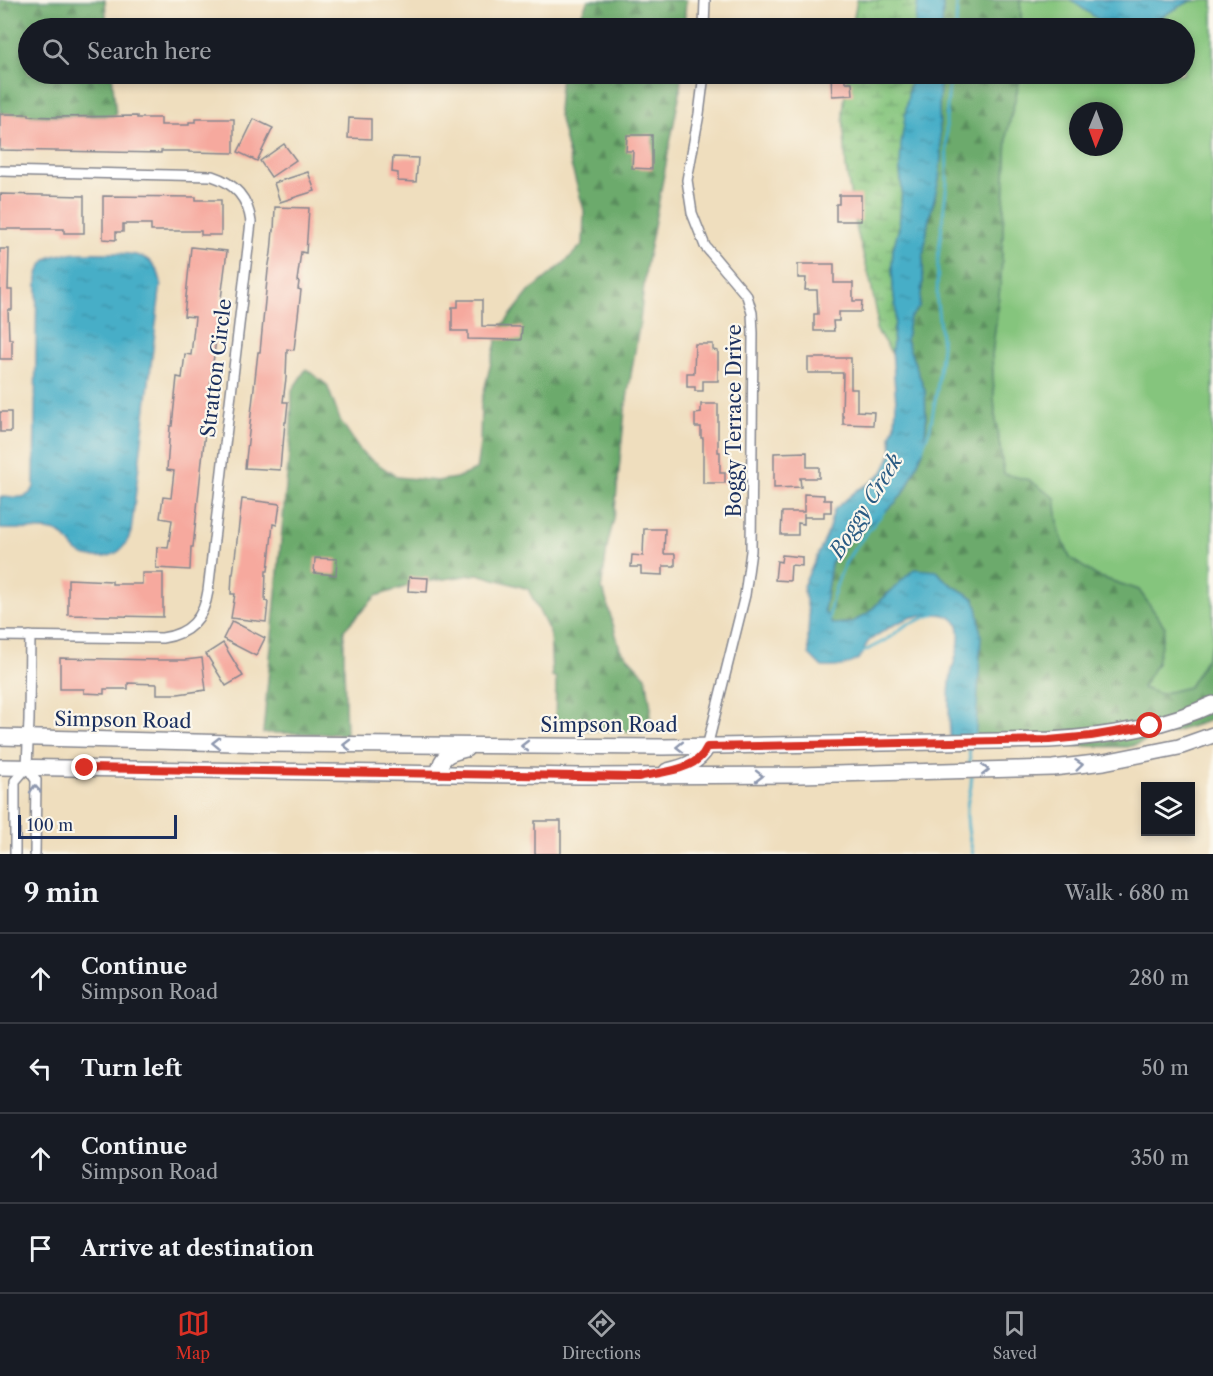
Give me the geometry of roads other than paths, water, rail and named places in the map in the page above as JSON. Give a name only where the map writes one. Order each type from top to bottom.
[{"type":"main road","name":"Simpson Road","points":[[0,737],[29,745],[707,747],[1021,741],[1069,739],[1121,732],[1180,717],[1213,704]]},
{"type":"main road","points":[[0,767],[638,777],[800,775],[1053,768],[1104,762],[1179,747],[1213,735]]},
{"type":"main road","points":[[439,774],[439,766],[447,755],[480,746]]},
{"type":"main road","points":[[638,777],[681,768],[694,762],[707,747]]},
{"type":"street","points":[[704,18],[705,0]]},
{"type":"street","name":"Boggy Terrace Drive","points":[[703,84],[687,180],[692,213],[705,246],[747,296],[752,313],[753,333],[751,551],[745,595],[707,747]]},
{"type":"street","name":"Stratton Circle","points":[[0,171],[212,176],[226,181],[238,190],[248,208],[251,222],[207,601],[201,616],[186,630],[174,636],[162,638],[0,636]]},
{"type":"street","points":[[15,854],[15,781],[27,767],[29,745],[30,636]]},
{"type":"street","points":[[27,767],[36,780],[35,854]]},
{"type":"water","points":[[918,0],[943,0],[942,18],[916,18]]},
{"type":"water","points":[[1071,0],[1196,0],[1159,18],[1096,18]]},
{"type":"water","points":[[910,84],[940,84],[941,157],[939,180],[928,223],[919,307],[909,319],[906,340],[925,391],[926,424],[923,451],[906,489],[895,503],[847,542],[831,563],[824,610],[832,624],[851,623],[867,614],[914,569],[937,571],[950,584],[975,599],[981,636],[975,744],[950,744],[950,683],[959,636],[956,623],[951,618],[928,614],[904,620],[869,641],[859,658],[844,666],[822,667],[809,654],[809,615],[803,586],[827,535],[834,510],[883,472],[892,452],[891,435],[895,425],[896,402],[892,350],[896,312],[892,266],[893,249],[899,228],[902,190],[901,145]]},
{"type":"water","points":[[117,253],[146,258],[155,267],[161,282],[131,532],[122,549],[107,557],[93,557],[79,553],[56,532],[0,529],[0,497],[24,496],[34,487],[37,278],[41,266],[49,258],[62,254]]},
{"type":"waterway","name":"Boggy Creek","points":[[956,18],[957,0]]},
{"type":"waterway","name":"Boggy Creek","points":[[922,449],[930,428],[942,346],[937,302],[938,258],[947,182],[946,119],[949,84]]},
{"type":"waterway","name":"Boggy Creek","points":[[829,620],[833,597],[846,563],[884,511]]},
{"type":"waterway","name":"Boggy Creek","points":[[861,653],[886,640],[906,625],[934,614]]},
{"type":"waterway","name":"Boggy Creek","points":[[969,747],[970,764]]},
{"type":"waterway","name":"Boggy Creek","points":[[971,774],[967,819],[973,854]]}]
